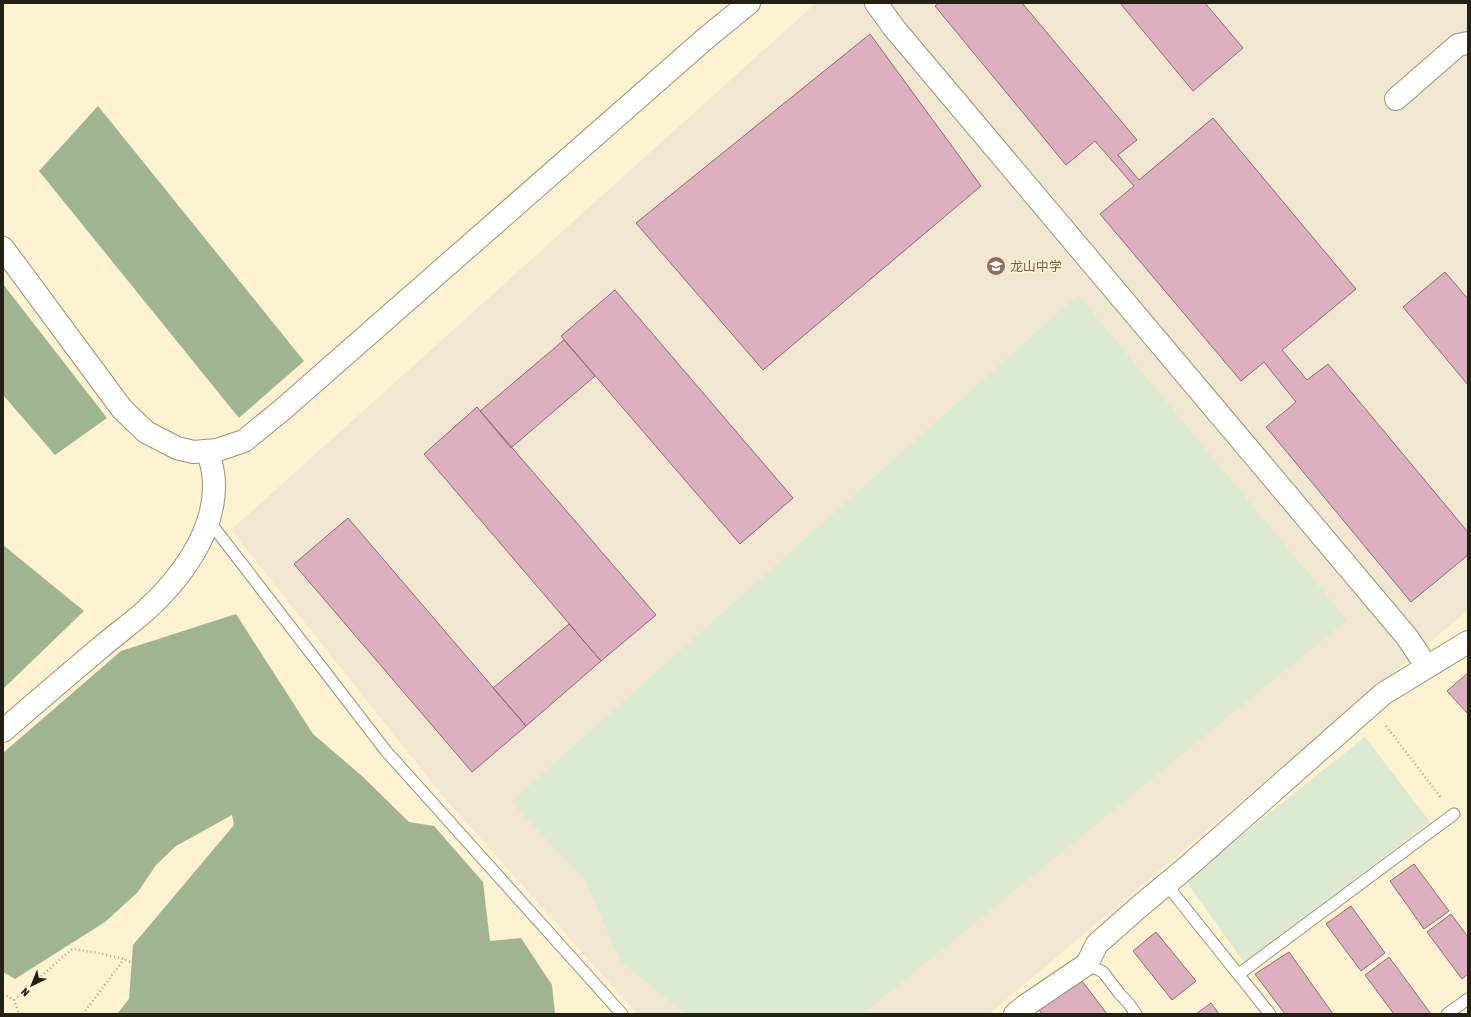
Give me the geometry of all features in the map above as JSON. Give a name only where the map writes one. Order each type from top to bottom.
[{"type":"street","points":[[3,248],[122,409],[146,432],[177,448],[193,452],[217,450],[244,441],[282,410],[705,39],[749,3]]},
{"type":"street","points":[[876,3],[894,28],[1407,637],[1427,667]]},
{"type":"street","points":[[1396,99],[1458,44],[1468,43]]},
{"type":"street","points":[[3,730],[113,636],[143,613],[174,580],[186,564],[209,521],[214,499],[212,466],[208,451]]},
{"type":"street","points":[[1024,1011],[1087,964],[1097,944],[1382,694],[1468,642]]},
{"type":"lane","points":[[209,521],[386,751],[622,1014]]},
{"type":"lane","points":[[1239,974],[1454,814]]},
{"type":"lane","points":[[1166,884],[1270,1014]]},
{"type":"lane","points":[[1087,964],[1103,972],[1136,1014]]},
{"type":"lane","points":[[1447,1014],[1468,999]]},
{"type":"path","points":[[1370,705],[1454,814]]},
{"type":"path","points":[[14,1000],[72,949],[124,959],[238,1014]]},
{"type":"path","points":[[83,1014],[124,959]]},
{"type":"path","points":[[3,994],[14,1000],[19,1014]]},
{"type":"shaded area","name":"龙山中学","points":[[816,3],[1468,3],[1468,610],[989,1014],[637,1014],[443,796],[231,530]]},
{"type":"green space","points":[[98,106],[304,361],[239,418],[39,171]]},
{"type":"green space","points":[[3,284],[107,418],[55,455],[3,395]]},
{"type":"green space","points":[[1078,295],[1347,620],[863,1014],[685,1014],[620,960],[585,880],[511,802]]},
{"type":"green space","points":[[3,545],[84,611],[3,689]]},
{"type":"green space","points":[[236,614],[313,734],[362,776],[409,822],[434,826],[483,882],[490,941],[521,938],[552,985],[555,1014],[117,1014],[129,999],[133,945],[234,825],[232,815],[176,846],[156,865],[138,892],[105,922],[15,979],[3,972],[3,753],[121,651]]},
{"type":"green space","points":[[1365,737],[1430,822],[1244,962],[1185,880]]},
{"type":"building","points":[[939,3],[1022,3],[1137,140],[1118,155],[1139,180],[1213,118],[1356,289],[1282,350],[1307,380],[1328,364],[1467,531],[1468,530],[1468,555],[1411,602],[1266,427],[1296,402],[1264,362],[1241,381],[1100,214],[1134,186],[1095,141],[1066,165],[935,6]]},
{"type":"building","points":[[1120,3],[1205,3],[1243,48],[1193,91]]},
{"type":"building","points":[[870,34],[981,186],[763,370],[636,223]]},
{"type":"building","points":[[1445,272],[1468,299],[1468,385],[1403,307]]},
{"type":"building","points":[[615,290],[793,498],[740,544],[561,336]]},
{"type":"building","points":[[564,340],[595,376],[511,448],[480,411]]},
{"type":"building","points":[[477,407],[656,615],[601,661],[424,454]]},
{"type":"building","points":[[348,518],[526,726],[472,772],[294,564]]},
{"type":"building","points":[[569,624],[601,661],[526,726],[493,688]]},
{"type":"building","points":[[1468,673],[1468,714],[1447,691]]},
{"type":"building","points":[[1414,864],[1449,911],[1424,929],[1390,881]]},
{"type":"building","points":[[1351,906],[1385,953],[1361,971],[1326,924]]},
{"type":"building","points":[[1451,914],[1468,937],[1468,974],[1462,979],[1427,932]]},
{"type":"building","points":[[1156,932],[1196,981],[1172,1000],[1133,951]]},
{"type":"building","points":[[1289,952],[1333,1014],[1285,1014],[1255,974]]},
{"type":"building","points":[[1389,957],[1431,1014],[1394,1014],[1365,975]]},
{"type":"building","points":[[1079,977],[1107,1014],[1042,1014],[1039,1010]]},
{"type":"building","points":[[1211,1003],[1219,1014],[1196,1014]]},
{"type":"place","name":"龙山中学","points":[[996,266]]}]
